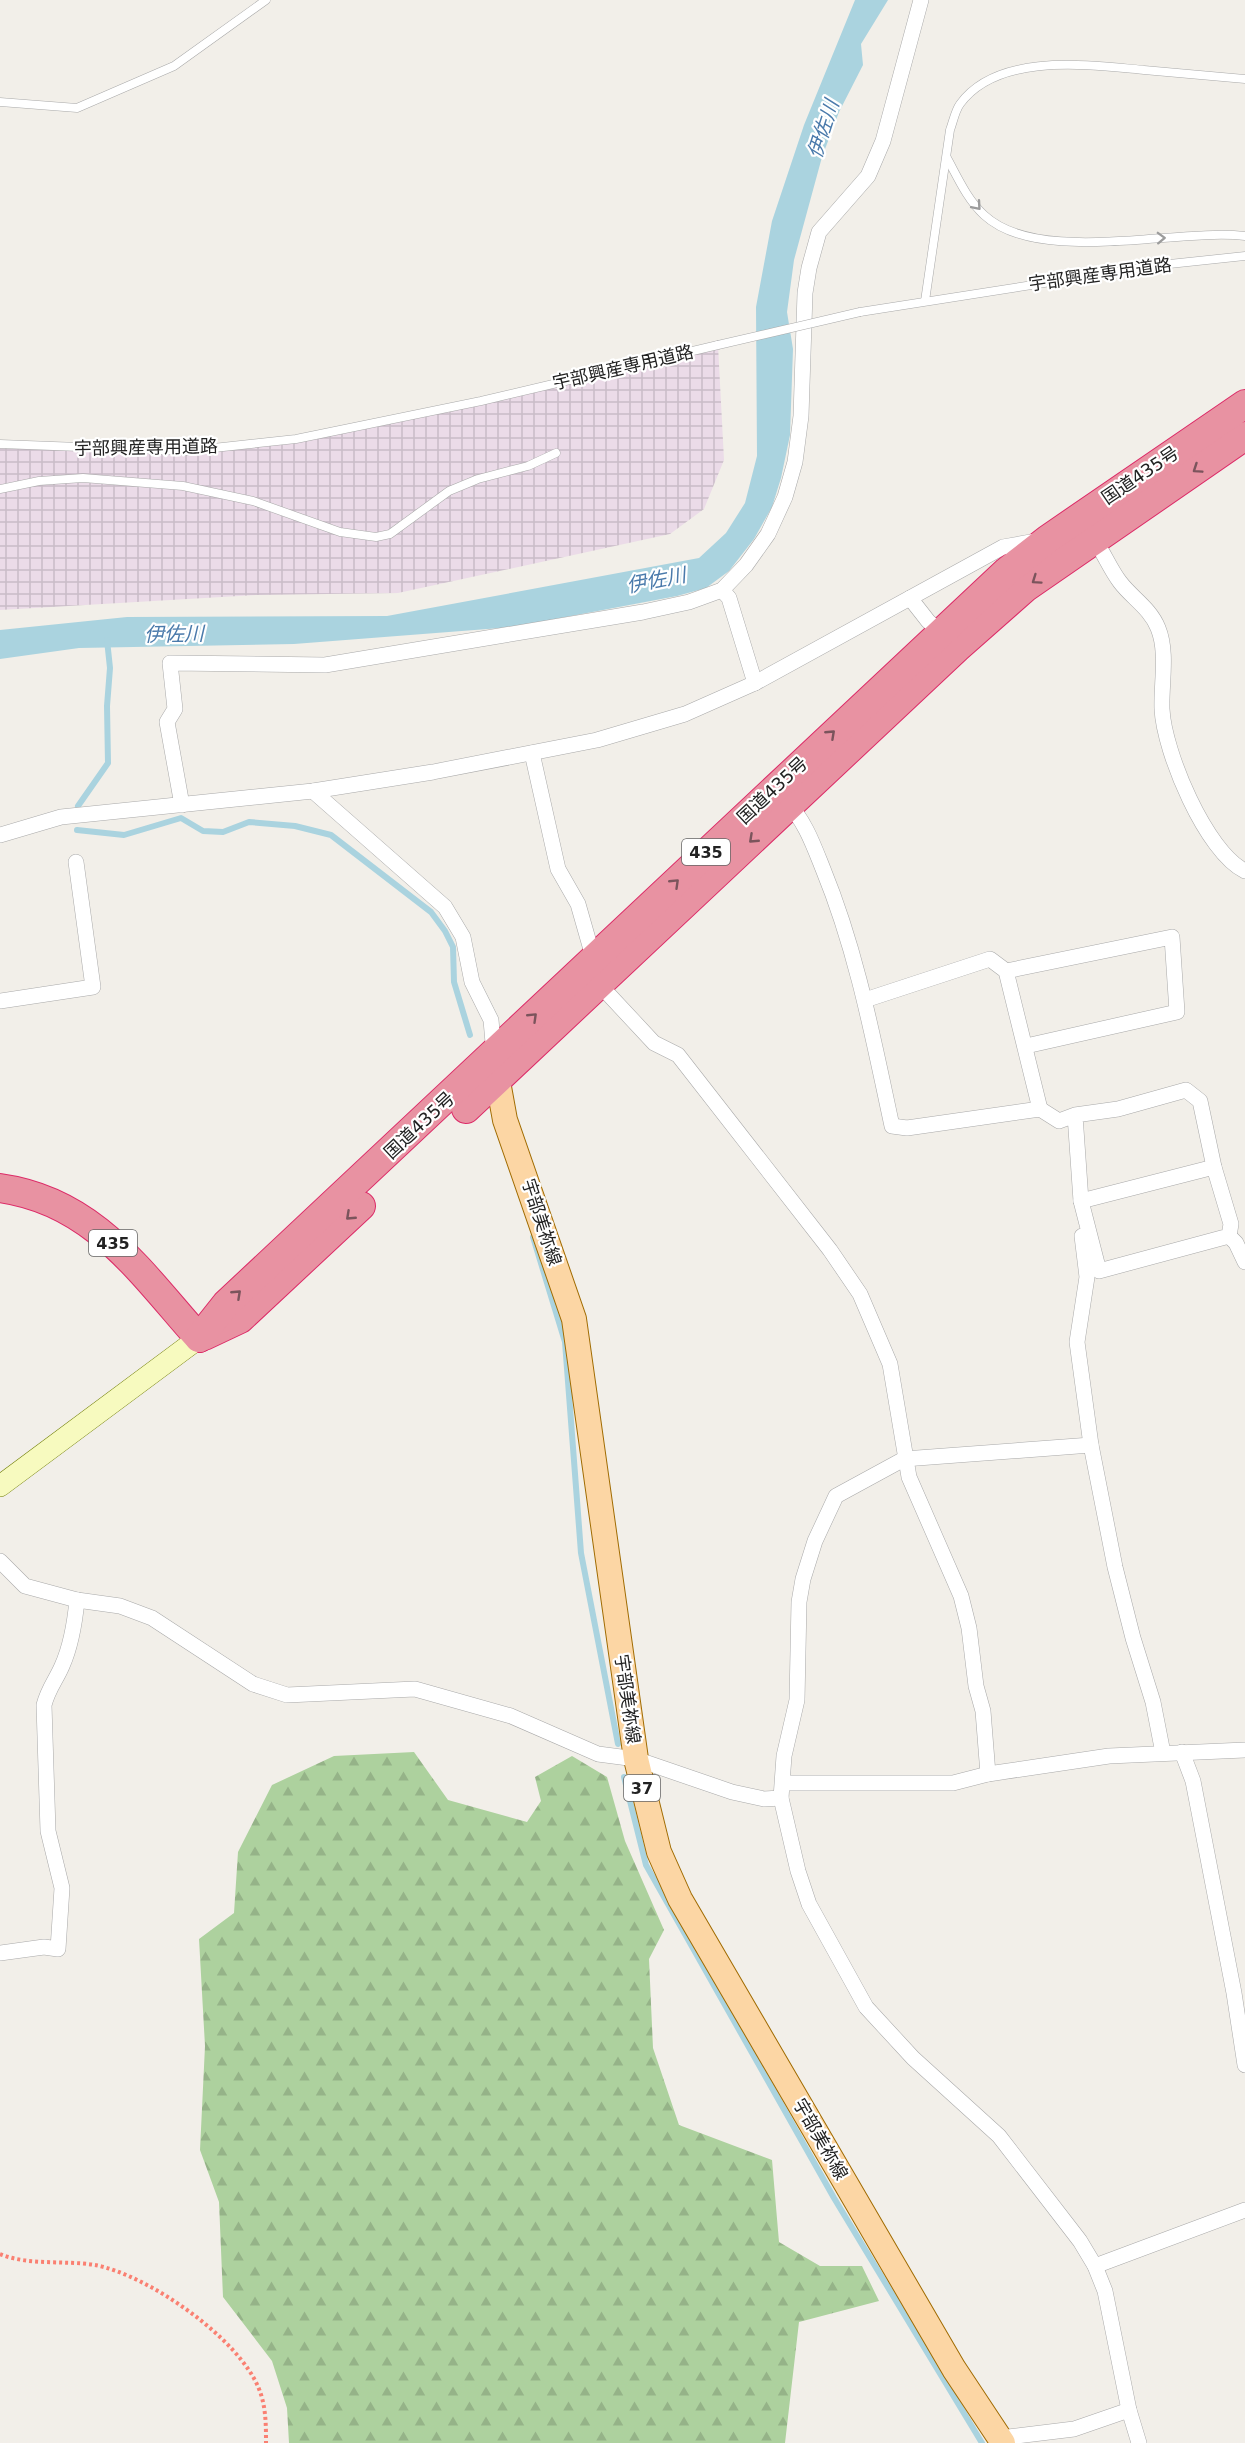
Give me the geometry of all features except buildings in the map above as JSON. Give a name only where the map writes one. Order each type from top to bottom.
[{"type":"highway","name":"国道435号","points":[[199,1338],[240,1319],[496,1067],[949,640],[1007,571],[1048,539],[1245,404]]},
{"type":"highway","name":"国道435号","points":[[949,640],[1245,436]]},
{"type":"highway","name":"435","points":[[0,1188],[58,1203],[88,1221],[120,1250],[199,1338]]},
{"type":"main road","name":"宇部美祢線","points":[[496,1067],[505,1119],[574,1319],[636,1759],[658,1852],[680,1899],[954,2368],[1002,2440]]},
{"type":"street","points":[[182,805],[167,722],[175,709],[170,663],[325,665],[643,612],[689,602],[722,590],[746,564],[768,534],[785,497],[795,462],[801,416],[805,293],[819,232],[867,176],[883,141],[921,0]]},
{"type":"street","points":[[0,835],[60,817],[313,791],[433,772],[597,740],[685,714],[755,683],[1003,547],[1048,539]]},
{"type":"street","points":[[1094,539],[1119,581],[1149,612],[1158,628],[1162,656],[1165,738],[1174,765],[1219,850],[1234,866],[1245,871]]},
{"type":"street","points":[[722,590],[729,598],[755,683]]},
{"type":"street","points":[[910,598],[928,621],[949,640]]},
{"type":"street","points":[[532,753],[558,869],[578,904],[596,972],[654,1043],[678,1056],[831,1250],[860,1293],[890,1364],[904,1459],[909,1477],[961,1596],[969,1628],[976,1686],[983,1711],[988,1774]]},
{"type":"street","points":[[313,791],[445,907],[463,937],[472,982],[490,1020],[496,1067]]},
{"type":"street","points":[[781,797],[802,819],[842,916],[865,1000],[892,1126],[907,1128],[1040,1109],[1059,1121],[1075,1115],[1118,1109],[1186,1090],[1200,1101],[1214,1167],[1231,1224],[1229,1236]]},
{"type":"street","points":[[0,1001],[93,987],[76,862]]},
{"type":"street","points":[[1006,972],[1172,937],[1177,1012],[1026,1046]]},
{"type":"street","points":[[865,1000],[990,959],[1006,972],[1040,1109]]},
{"type":"street","points":[[1075,1115],[1081,1200],[1099,1271],[1229,1236]]},
{"type":"street","points":[[1081,1200],[1214,1167]]},
{"type":"street","points":[[1087,1227],[1082,1238],[1087,1277],[1077,1342],[1091,1445],[1115,1567],[1133,1638],[1153,1702],[1163,1753]]},
{"type":"street","points":[[1229,1236],[1236,1243],[1245,1262]]},
{"type":"street","points":[[0,1486],[199,1338]]},
{"type":"street","points":[[1091,1445],[904,1459],[836,1496],[815,1541],[803,1579],[800,1602],[797,1700],[784,1756],[783,1791],[798,1871],[809,1904],[866,2007],[913,2058],[999,2136],[1080,2241],[1095,2266],[1105,2291],[1129,2410],[1139,2443]]},
{"type":"street","points":[[0,1561],[25,1586],[77,1600],[120,1606],[152,1618],[252,1684],[287,1695],[415,1689],[511,1716],[598,1754],[636,1759],[732,1792],[764,1799],[783,1791],[953,1783],[988,1774],[1109,1756],[1245,1750]]},
{"type":"street","points":[[0,1953],[44,1947],[58,1949],[62,1888],[48,1831],[44,1705],[48,1689],[62,1665],[76,1616],[77,1600]]},
{"type":"street","points":[[1182,1752],[1193,1781],[1234,1993],[1245,2065]]},
{"type":"street","points":[[1095,2266],[1245,2210]]},
{"type":"street","points":[[1002,2440],[1074,2429],[1129,2410]]},
{"type":"lane","points":[[0,102],[77,108],[174,66],[266,0]]},
{"type":"lane","points":[[925,301],[950,130],[960,104],[996,77],[1031,66],[1066,63],[1245,79]]},
{"type":"lane","points":[[946,156],[967,195],[985,216],[1004,228],[1035,239],[1068,242],[1245,236]]},
{"type":"lane","name":"宇部興産専用道路","points":[[0,444],[186,451],[296,440],[481,401],[860,312],[1160,265],[1245,256]]},
{"type":"lane","points":[[0,489],[39,481],[83,478],[183,486],[253,501],[340,532],[376,537],[390,534],[449,491],[478,479],[528,466],[556,453]]},
{"type":"path","points":[[0,2254],[95,2265],[116,2271],[138,2279],[191,2312],[212,2329],[240,2360],[259,2388],[266,2417],[267,2443]]},
{"type":"shaded area","points":[[718,345],[724,460],[704,509],[670,534],[398,593],[256,595],[0,610],[0,444],[186,451],[296,439]]},
{"type":"green space","points":[[414,1752],[448,1800],[527,1822],[541,1801],[535,1777],[572,1756],[607,1777],[625,1841],[664,1930],[649,1959],[653,2048],[679,2125],[772,2160],[779,2242],[820,2266],[862,2266],[879,2301],[799,2322],[785,2443],[289,2443],[287,2408],[272,2361],[223,2297],[219,2202],[200,2150],[205,2046],[199,1939],[234,1913],[238,1852],[272,1785],[334,1756]]},
{"type":"water","name":"伊佐川","points":[[855,0],[888,0],[861,44],[863,65],[839,112],[822,157],[794,260],[787,312],[793,349],[790,435],[781,478],[772,507],[754,539],[729,571],[706,588],[677,596],[513,627],[294,644],[79,648],[0,659],[0,630],[127,617],[387,616],[699,558],[726,533],[745,503],[757,456],[756,307],[772,221],[804,125]]},
{"type":"waterway","points":[[78,806],[108,763],[107,706],[110,668],[107,640]]},
{"type":"waterway","points":[[77,830],[124,835],[181,818],[203,831],[223,832],[249,822],[295,826],[331,835],[431,912],[445,931],[453,947],[454,982],[470,1035]]},
{"type":"waterway","points":[[533,1237],[565,1342],[581,1553],[618,1744]]},
{"type":"waterway","points":[[624,1777],[646,1865],[834,2198],[982,2443]]}]
